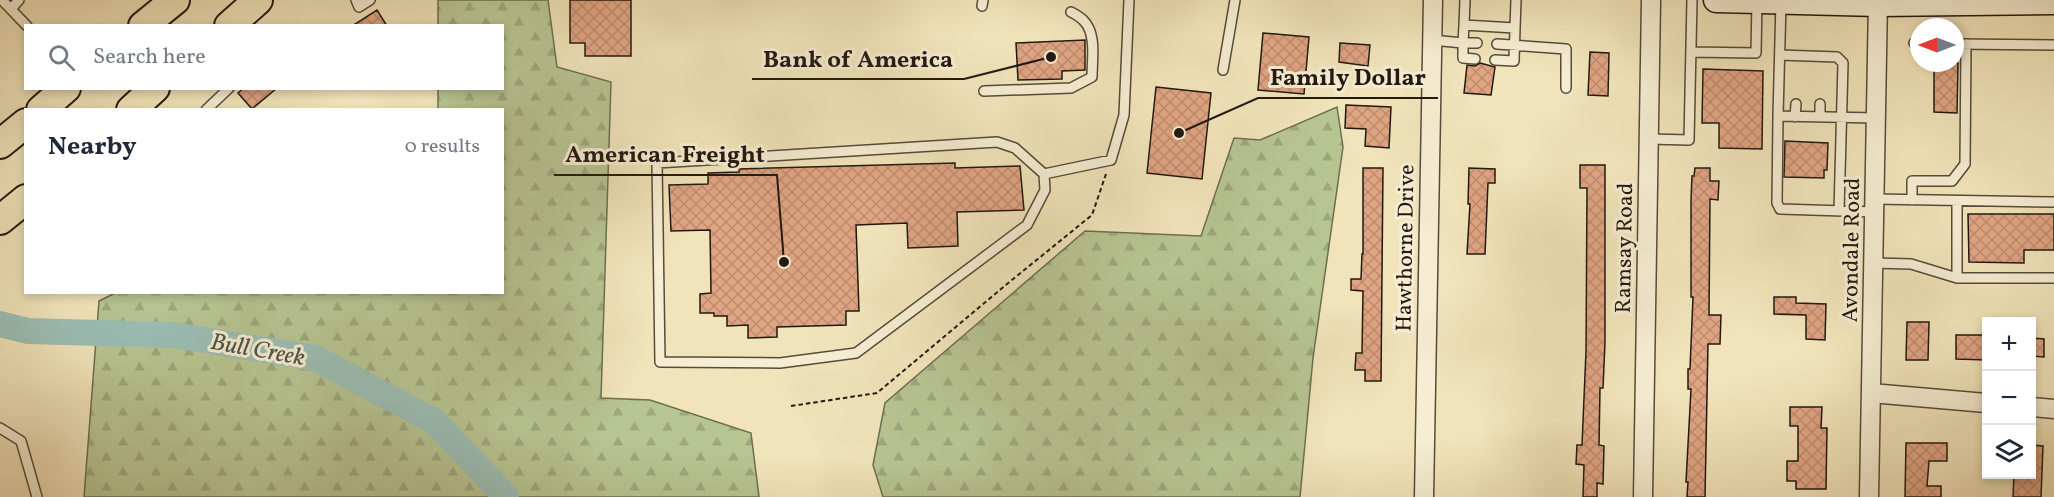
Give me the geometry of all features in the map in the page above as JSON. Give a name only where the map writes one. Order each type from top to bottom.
[{"type":"highway","points":[[145,24],[175,0]]},
{"type":"highway","points":[[43,108],[64,90]]},
{"type":"highway","points":[[132,108],[153,90]]},
{"type":"highway","points":[[0,144],[24,125]]},
{"type":"highway","points":[[0,220],[24,201]]},
{"type":"main road","points":[[1716,0],[2047,1]]},
{"type":"street","name":"Hawthorne Drive","points":[[1424,497],[1433,0]]},
{"type":"street","name":"Ramsay Road","points":[[1643,497],[1651,0]]},
{"type":"street","name":"Avondale Road","points":[[1869,497],[1878,2]]},
{"type":"street","points":[[1871,393],[1982,403]]},
{"type":"street","points":[[2036,407],[2054,409]]},
{"type":"lane","points":[[2,0],[25,24]]},
{"type":"lane","points":[[11,9],[19,0]]},
{"type":"lane","points":[[356,0],[359,7],[370,0]]},
{"type":"lane","points":[[1044,174],[1111,160],[1124,115],[1129,0]]},
{"type":"lane","points":[[1223,70],[1235,0]]},
{"type":"lane","points":[[1465,0],[1463,58],[1475,59]]},
{"type":"lane","points":[[1495,60],[1514,61],[1516,0]]},
{"type":"lane","points":[[1649,139],[1689,140],[1692,0]]},
{"type":"lane","points":[[1691,52],[1756,53],[1777,1]]},
{"type":"lane","points":[[1777,1],[1780,55],[1778,116],[1778,206],[1780,209],[1839,211],[1912,200],[2054,202]]},
{"type":"lane","points":[[984,91],[1071,88],[1092,77],[1092,36],[1084,20],[1071,12]]},
{"type":"lane","points":[[1464,25],[1515,28]]},
{"type":"lane","points":[[1432,40],[1477,43]]},
{"type":"lane","points":[[1497,44],[1566,49],[1566,88]]},
{"type":"lane","points":[[1912,200],[1912,181],[1952,181],[1965,164],[1966,44],[2054,45]]},
{"type":"lane","points":[[1780,55],[1837,57],[1843,63],[1839,211]]},
{"type":"lane","points":[[1797,56],[1797,67]]},
{"type":"lane","points":[[1821,56],[1821,68]]},
{"type":"lane","points":[[208,108],[224,90]]},
{"type":"lane","points":[[1795,117],[1796,104]]},
{"type":"lane","points":[[1820,104],[1820,117]]},
{"type":"lane","points":[[1778,116],[1876,118]]},
{"type":"lane","points":[[997,142],[1016,148],[1044,174],[1045,190],[1028,225],[856,353],[780,363],[660,362],[657,163],[997,142]]},
{"type":"lane","points":[[1957,201],[1957,278]]},
{"type":"lane","points":[[1874,263],[1911,264],[1957,278],[2054,278]]},
{"type":"lane","points":[[0,428],[21,441],[37,497]]},
{"type":"path","points":[[791,406],[877,393],[1092,215],[1111,160]]},
{"type":"green space","points":[[438,0],[548,0],[557,67],[611,82],[601,398],[650,400],[751,433],[759,497],[84,497],[99,301],[113,294],[504,294],[504,108],[438,108],[438,90],[504,90],[504,24],[438,24]]},
{"type":"green space","points":[[1337,107],[1343,147],[1313,358],[1300,497],[883,497],[873,465],[885,403],[1085,231],[1201,236],[1234,138],[1260,140]]},
{"type":"building","points":[[570,0],[631,0],[631,56],[585,56],[585,43],[570,43]]},
{"type":"building","points":[[377,10],[386,24],[355,24]]},
{"type":"building","points":[[1263,33],[1309,37],[1304,94],[1258,90]]},
{"type":"building","points":[[1085,40],[1085,70],[1062,71],[1062,79],[1018,80],[1016,43]]},
{"type":"building","points":[[1340,43],[1370,45],[1368,66],[1339,62]]},
{"type":"building","points":[[1590,52],[1609,53],[1608,96],[1588,95]]},
{"type":"building","points":[[1480,63],[1495,67],[1491,95],[1464,93],[1467,65],[1475,66]]},
{"type":"building","points":[[1703,69],[1763,71],[1762,149],[1719,148],[1719,123],[1702,123]]},
{"type":"building","points":[[1934,72],[1958,72],[1957,113],[1934,112]]},
{"type":"building","points":[[1156,87],[1211,93],[1202,179],[1147,173]]},
{"type":"building","points":[[242,90],[275,90],[253,108],[238,93]]},
{"type":"building","points":[[1346,105],[1391,107],[1389,148],[1365,146],[1366,129],[1345,128]]},
{"type":"building","points":[[1785,141],[1828,143],[1827,170],[1824,170],[1824,178],[1784,177]]},
{"type":"building","points":[[955,163],[955,168],[1020,166],[1024,210],[957,212],[958,246],[908,248],[907,223],[856,225],[859,311],[846,311],[846,325],[777,327],[777,337],[748,338],[748,325],[727,326],[727,316],[700,313],[700,294],[711,293],[710,230],[671,231],[669,185],[708,184],[708,173],[739,172],[739,169]]},
{"type":"building","points":[[1580,165],[1605,165],[1605,342],[1603,388],[1600,388],[1599,445],[1604,446],[1603,484],[1597,483],[1597,497],[1583,497],[1584,465],[1576,464],[1577,445],[1582,445],[1586,351],[1587,188],[1580,188]]},
{"type":"building","points":[[1363,168],[1383,168],[1381,381],[1365,381],[1365,370],[1355,370],[1356,353],[1362,353],[1363,291],[1351,290],[1351,279],[1361,279]]},
{"type":"building","points":[[1469,168],[1495,169],[1495,183],[1488,183],[1485,254],[1467,254],[1470,204],[1468,204]]},
{"type":"building","points":[[1695,168],[1710,168],[1710,181],[1719,181],[1718,200],[1710,199],[1709,315],[1721,315],[1720,344],[1708,344],[1705,497],[1687,497],[1688,482],[1686,482],[1691,389],[1688,389],[1688,369],[1690,369],[1693,297],[1691,297],[1691,200],[1692,176],[1694,176]]},
{"type":"building","points":[[1968,214],[2054,214],[2054,250],[2024,250],[2024,263],[1969,262]]},
{"type":"building","points":[[1774,297],[1796,297],[1796,303],[1826,304],[1825,340],[1806,339],[1806,315],[1774,314]]},
{"type":"building","points":[[1907,322],[1929,322],[1928,360],[1906,360]]},
{"type":"building","points":[[1956,335],[1982,335],[1982,360],[1956,359]]},
{"type":"building","points":[[2036,338],[2044,339],[2044,357],[2036,356]]},
{"type":"building","points":[[1790,407],[1822,407],[1821,428],[1827,428],[1826,489],[1796,489],[1796,481],[1787,481],[1787,461],[1798,461],[1798,426],[1790,426]]},
{"type":"building","points":[[1906,443],[1947,443],[1947,461],[1929,461],[1927,486],[1941,486],[1941,497],[1905,497]]},
{"type":"building","points":[[2036,445],[2043,446],[2041,497],[2013,497],[2014,479],[2036,479]]},
{"type":"waterway","name":"Bull Creek","points":[[0,324],[28,331],[173,335],[315,358],[434,421],[506,497]]},
{"type":"place","name":"Bank of America","points":[[1051,57]]},
{"type":"place","name":"Family Dollar","points":[[1179,133]]},
{"type":"place","name":"American Freight","points":[[784,262]]}]
